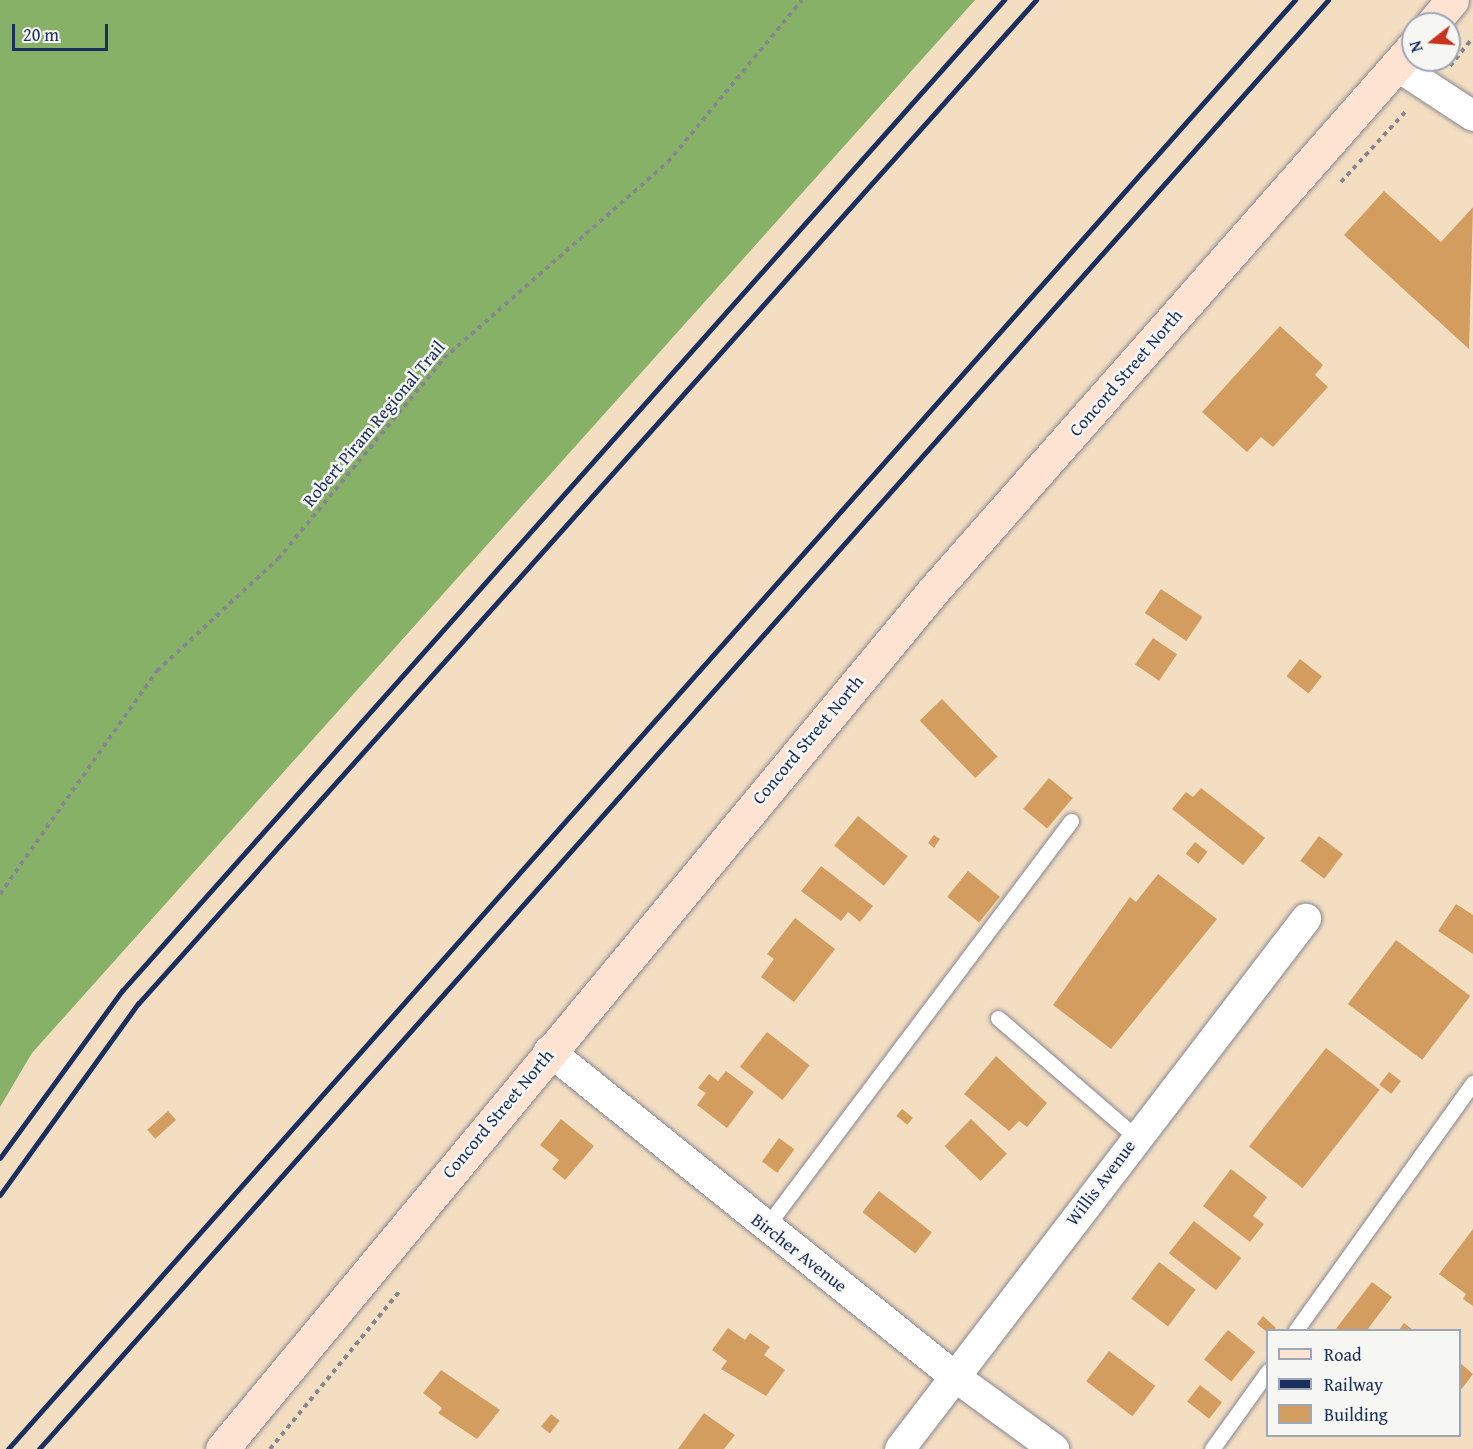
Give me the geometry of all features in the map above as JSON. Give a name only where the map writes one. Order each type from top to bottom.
[{"type":"main road","points":[[1442,12],[1452,0]]},
{"type":"main road","name":"Concord Street North","points":[[222,1449],[549,1051],[933,591],[1401,61]]},
{"type":"street","points":[[1418,72],[1430,88],[1473,116]]},
{"type":"street","name":"Willis Avenue","points":[[900,1449],[1136,1137],[1306,919]]},
{"type":"street","name":"Bircher Avenue","points":[[549,1051],[954,1376],[1054,1449]]},
{"type":"lane","points":[[766,1227],[1071,821]]},
{"type":"lane","points":[[998,1018],[1136,1137]]},
{"type":"lane","points":[[1297,1329],[1473,1083]]},
{"type":"lane","points":[[1212,1449],[1266,1374]]},
{"type":"path","name":"Robert Piram Regional Trail","points":[[0,894],[157,671],[278,559],[444,358],[668,162],[802,0]]},
{"type":"path","points":[[1338,186],[1430,88],[1473,38]]},
{"type":"path","points":[[270,1449],[407,1281]]},
{"type":"green space","points":[[0,0],[975,0],[32,1053],[0,1107]]},
{"type":"building","points":[[1384,191],[1441,242],[1473,207],[1469,349],[1344,235]]},
{"type":"building","points":[[1280,326],[1323,365],[1315,375],[1328,387],[1273,447],[1261,437],[1247,452],[1202,412]]},
{"type":"building","points":[[1161,589],[1202,617],[1186,641],[1145,613]]},
{"type":"building","points":[[1153,638],[1177,654],[1159,681],[1135,665]]},
{"type":"building","points":[[1300,659],[1322,676],[1309,694],[1286,676]]},
{"type":"building","points":[[942,699],[998,757],[975,778],[920,721]]},
{"type":"building","points":[[1049,778],[1073,798],[1047,829],[1023,809]]},
{"type":"building","points":[[1201,788],[1265,838],[1243,865],[1172,809],[1186,792],[1193,797]]},
{"type":"building","points":[[858,816],[908,856],[884,886],[834,846]]},
{"type":"building","points":[[934,835],[940,839],[934,848],[928,843]]},
{"type":"building","points":[[1319,836],[1343,854],[1324,879],[1300,861]]},
{"type":"building","points":[[1195,842],[1208,852],[1198,864],[1186,854]]},
{"type":"building","points":[[821,866],[873,906],[860,922],[848,912],[841,921],[801,891]]},
{"type":"building","points":[[968,871],[1000,897],[979,922],[947,897]]},
{"type":"building","points":[[1158,874],[1217,919],[1111,1049],[1053,1005],[1130,897],[1136,902]]},
{"type":"building","points":[[1456,904],[1473,915],[1473,954],[1438,931]]},
{"type":"building","points":[[795,918],[835,949],[794,1002],[761,977],[774,959],[767,954]]},
{"type":"building","points":[[1396,940],[1470,996],[1422,1060],[1348,1004]]},
{"type":"building","points":[[767,1032],[810,1065],[782,1100],[740,1067]]},
{"type":"building","points":[[1326,1048],[1380,1090],[1303,1188],[1249,1147]]},
{"type":"building","points":[[996,1056],[1047,1103],[1027,1127],[1019,1121],[1009,1131],[964,1094]]},
{"type":"building","points":[[726,1071],[754,1092],[727,1128],[697,1105],[706,1093],[698,1088],[709,1074],[718,1081]]},
{"type":"building","points":[[1389,1072],[1401,1081],[1391,1094],[1379,1085]]},
{"type":"building","points":[[902,1109],[913,1118],[907,1125],[896,1116]]},
{"type":"building","points":[[168,1111],[176,1120],[155,1139],[147,1130]]},
{"type":"building","points":[[561,1119],[594,1146],[565,1180],[552,1169],[559,1160],[540,1145]]},
{"type":"building","points":[[971,1119],[1007,1154],[981,1181],[945,1146]]},
{"type":"building","points":[[779,1138],[794,1149],[777,1173],[762,1161]]},
{"type":"building","points":[[1231,1169],[1267,1197],[1253,1216],[1264,1224],[1250,1242],[1203,1206]]},
{"type":"building","points":[[879,1191],[932,1232],[915,1254],[862,1212]]},
{"type":"building","points":[[1194,1221],[1241,1258],[1216,1290],[1169,1253]]},
{"type":"building","points":[[1473,1229],[1473,1306],[1463,1299],[1466,1294],[1439,1274]]},
{"type":"building","points":[[1159,1262],[1196,1290],[1168,1326],[1131,1299]]},
{"type":"building","points":[[1372,1282],[1392,1297],[1368,1329],[1336,1329]]},
{"type":"building","points":[[1263,1316],[1276,1328],[1266,1329],[1266,1331],[1257,1324]]},
{"type":"building","points":[[1404,1323],[1412,1329],[1400,1329]]},
{"type":"building","points":[[728,1328],[745,1340],[750,1333],[770,1347],[764,1355],[785,1370],[766,1396],[721,1369],[727,1361],[712,1350]]},
{"type":"building","points":[[1228,1330],[1255,1352],[1231,1382],[1204,1360]]},
{"type":"building","points":[[1109,1351],[1155,1386],[1132,1416],[1086,1381]]},
{"type":"building","points":[[1461,1364],[1473,1374],[1461,1390]]},
{"type":"building","points":[[441,1370],[500,1410],[477,1439],[438,1413],[442,1408],[423,1393]]},
{"type":"building","points":[[1200,1385],[1222,1402],[1209,1419],[1187,1402]]},
{"type":"building","points":[[704,1413],[735,1435],[724,1449],[678,1449]]},
{"type":"building","points":[[551,1414],[560,1421],[550,1433],[541,1427]]},
{"type":"railway","points":[[0,1158],[122,991],[1004,0]]},
{"type":"railway","points":[[0,1195],[138,1004],[1036,0]]},
{"type":"railway","points":[[8,1449],[1295,0]]},
{"type":"railway","points":[[39,1449],[1328,0]]}]
